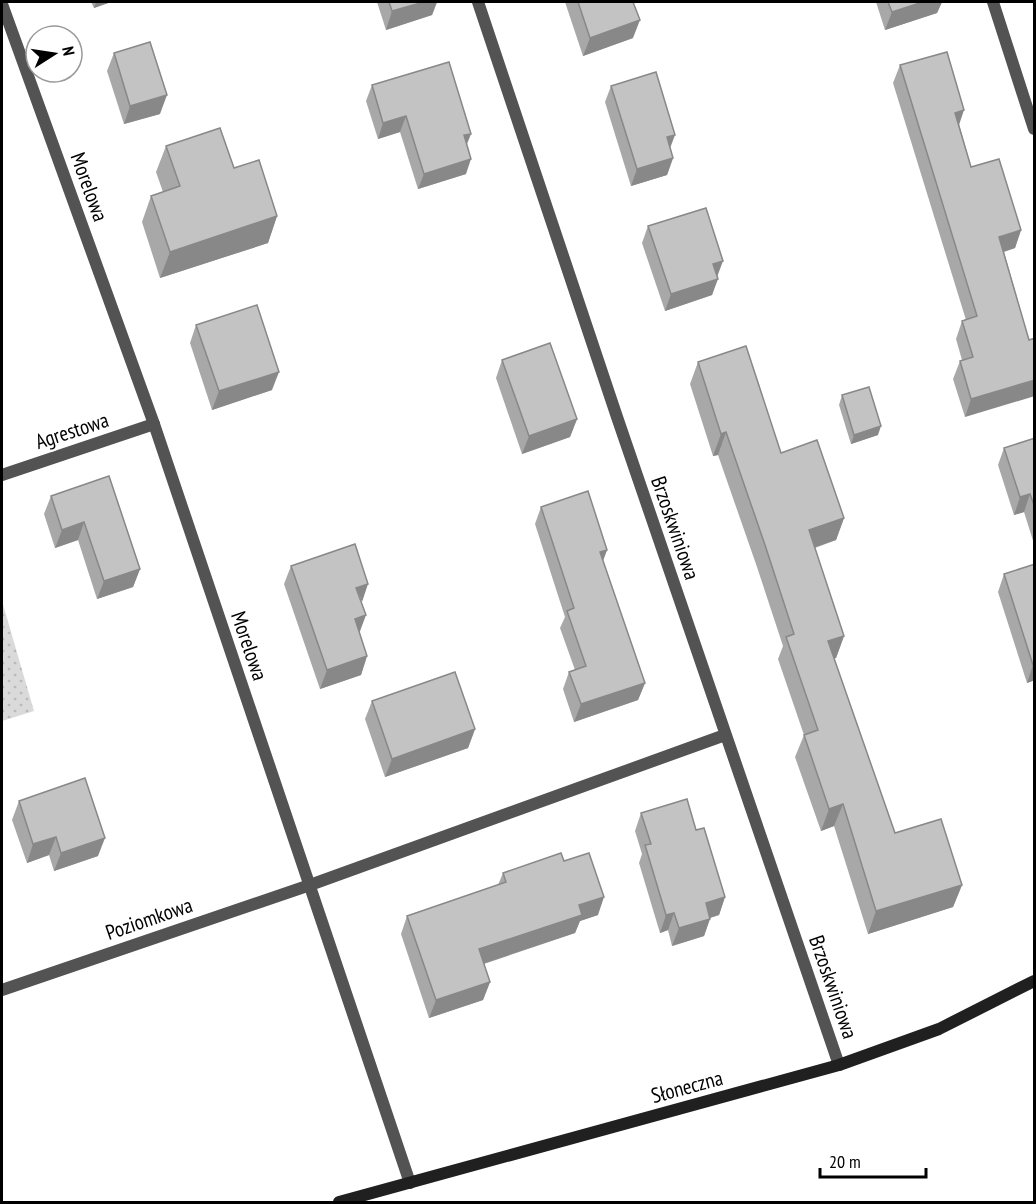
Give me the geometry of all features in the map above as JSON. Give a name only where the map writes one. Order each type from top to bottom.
[{"type":"street","name":"Brzoskwiniowa","points":[[478,2],[725,735],[839,1065]]},
{"type":"street","points":[[993,2],[1035,129]]},
{"type":"street","name":"Morelowa","points":[[2,4],[154,424],[410,1183]]},
{"type":"street","name":"Agrestowa","points":[[2,475],[154,424]]},
{"type":"street","points":[[310,885],[725,735]]},
{"type":"street","name":"Poziomkowa","points":[[2,990],[310,885]]},
{"type":"street","name":"Słoneczna","points":[[339,1203],[839,1065],[939,1029],[1035,981]]},
{"type":"shaded area","points":[[2,601],[34,711],[2,721]]},
{"type":"building","points":[[389,2],[424,2],[392,11]]},
{"type":"building","points":[[578,2],[633,2],[640,20],[590,38]]},
{"type":"building","points":[[888,2],[923,2],[892,12]]},
{"type":"building","points":[[150,42],[167,95],[130,106],[114,53]]},
{"type":"building","points":[[947,52],[964,110],[955,113],[971,167],[999,159],[1021,230],[999,237],[1029,340],[1035,338],[1035,380],[971,399],[960,361],[973,357],[962,321],[977,316],[900,65]]},
{"type":"building","points":[[449,62],[471,134],[464,135],[471,159],[424,174],[406,116],[383,123],[372,85]]},
{"type":"building","points":[[656,72],[675,135],[667,137],[673,158],[637,169],[611,86]]},
{"type":"building","points":[[220,128],[234,168],[259,160],[277,216],[170,252],[151,196],[180,186],[166,146]]},
{"type":"building","points":[[706,208],[723,261],[713,264],[718,279],[671,294],[648,226]]},
{"type":"building","points":[[257,305],[279,372],[219,391],[196,325]]},
{"type":"building","points":[[550,343],[577,419],[529,436],[502,360]]},
{"type":"building","points":[[746,346],[781,453],[817,440],[844,518],[809,530],[844,636],[828,641],[895,833],[941,819],[962,885],[876,911],[843,804],[829,809],[804,735],[818,730],[786,637],[794,634],[726,432],[721,434],[698,362]]},
{"type":"building","points":[[869,387],[881,426],[854,435],[842,395]]},
{"type":"building","points":[[1035,438],[1035,508],[1030,494],[1020,497],[1004,448]]},
{"type":"building","points":[[109,476],[140,569],[104,581],[84,522],[62,530],[51,496]]},
{"type":"building","points":[[588,491],[607,550],[600,552],[645,683],[581,704],[569,672],[586,666],[567,611],[574,608],[541,507]]},
{"type":"building","points":[[355,544],[368,584],[356,588],[366,615],[355,619],[367,656],[327,670],[291,566]]},
{"type":"building","points":[[1035,564],[1035,665],[1033,665],[1004,574]]},
{"type":"building","points":[[455,672],[475,729],[392,759],[372,701]]},
{"type":"building","points":[[85,778],[105,838],[61,853],[56,837],[33,844],[19,801]]},
{"type":"building","points":[[687,799],[696,830],[704,828],[725,897],[706,903],[710,919],[679,928],[674,913],[666,915],[645,845],[651,844],[641,813]]},
{"type":"building","points":[[561,853],[564,861],[589,853],[604,897],[579,905],[582,915],[479,949],[490,982],[436,1000],[407,916],[506,882],[503,873]]}]
